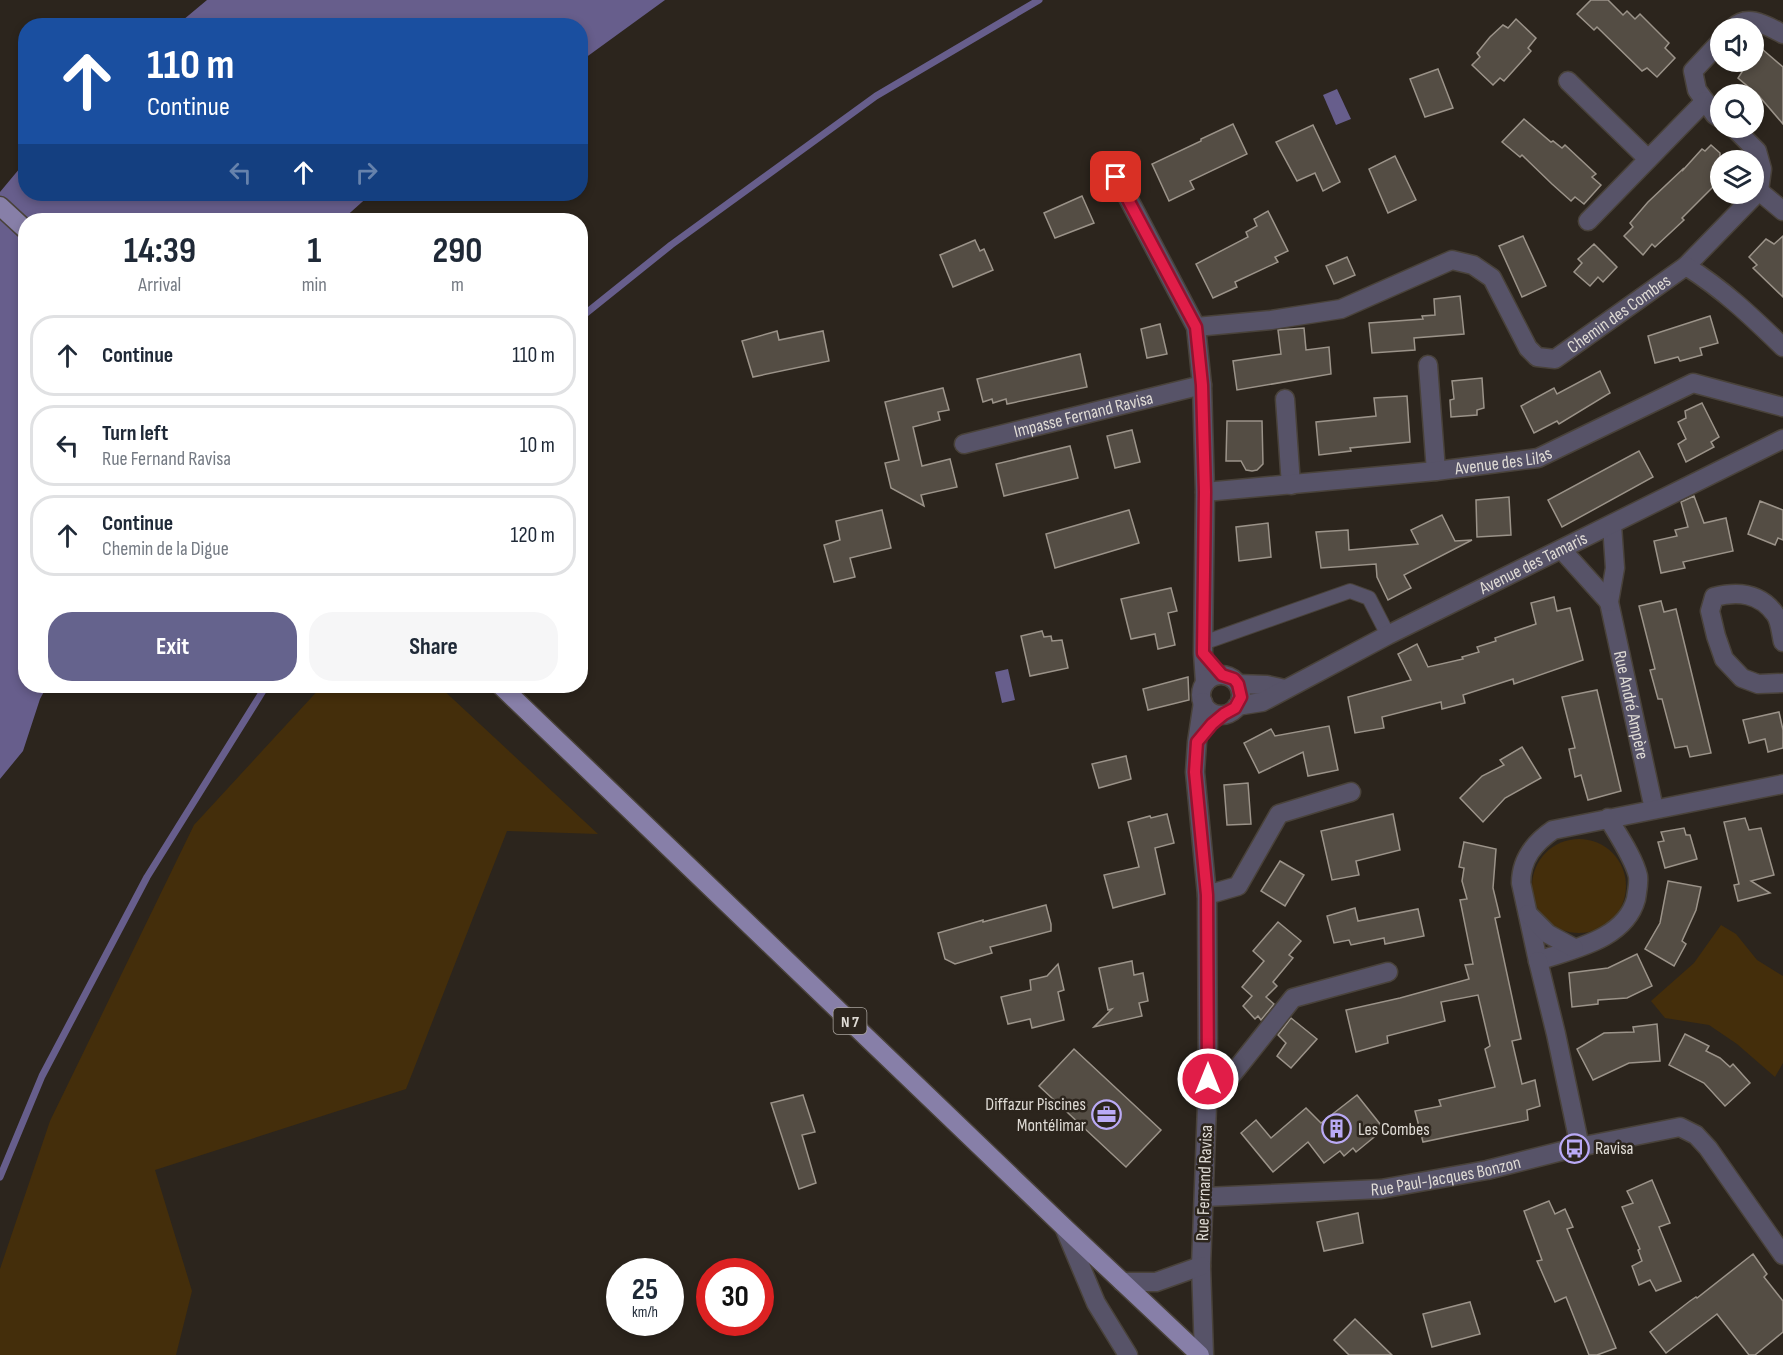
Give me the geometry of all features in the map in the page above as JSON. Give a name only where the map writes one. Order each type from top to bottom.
[{"type":"main road","points":[[0,206],[18,223]]},
{"type":"main road","name":"N 7","points":[[508,693],[1065,1227],[1202,1355]]},
{"type":"street","points":[[1764,24],[1783,34]]},
{"type":"street","points":[[1710,52],[1693,70],[1697,90],[1710,108]]},
{"type":"street","points":[[1568,81],[1648,159]]},
{"type":"street","points":[[1588,220],[1705,101]]},
{"type":"street","points":[[1744,138],[1756,150]]},
{"type":"street","points":[[1104,165],[1116,177],[1196,327],[1202,385],[1205,492],[1203,648],[1205,683],[1201,696],[1211,712],[1230,710]]},
{"type":"street","points":[[1764,195],[1783,211]]},
{"type":"street","points":[[1686,266],[1746,204]]},
{"type":"street","name":"Chemin des Combes","points":[[1196,327],[1271,320],[1341,309],[1452,260],[1473,265],[1492,278],[1528,348],[1537,357],[1555,359],[1686,266],[1712,282],[1783,347]]},
{"type":"street","points":[[1428,366],[1436,471]]},
{"type":"street","name":"Avenue des Lilas","points":[[1205,492],[1436,471],[1538,458],[1693,383],[1783,407]]},
{"type":"street","name":"Impasse Fernand Ravisa","points":[[964,444],[1202,385]]},
{"type":"street","points":[[1285,399],[1291,485]]},
{"type":"street","name":"Avenue des Tamaris","points":[[1230,710],[1262,702],[1389,635],[1783,439]]},
{"type":"street","name":"Rue André Ampère","points":[[1612,525],[1615,567],[1609,602],[1654,809]]},
{"type":"street","name":"Rue André Ampère","points":[[1562,550],[1609,602]]},
{"type":"street","points":[[1783,642],[1777,615],[1756,596],[1729,593],[1714,597],[1710,611],[1724,658],[1742,678],[1758,684],[1783,683]]},
{"type":"street","points":[[1203,648],[1222,675]]},
{"type":"street","points":[[1205,683],[1209,679],[1222,675],[1228,676],[1238,684],[1286,688]]},
{"type":"street","points":[[1197,742],[1212,724],[1230,710],[1241,697],[1238,684]]},
{"type":"street","name":"Rue Fernand Ravisa","points":[[1202,1355],[1201,1266],[1208,1079],[1207,895],[1195,772],[1203,702]]},
{"type":"street","points":[[1580,1147],[1521,883],[1525,861],[1532,848],[1553,830],[1783,784]]},
{"type":"street","points":[[1207,895],[1238,886],[1279,814],[1351,792]]},
{"type":"street","points":[[1538,961],[1605,936],[1627,918],[1634,905],[1638,891],[1638,877],[1633,862],[1608,818]]},
{"type":"street","points":[[1528,914],[1548,934],[1574,948]]},
{"type":"street","points":[[1208,1079],[1231,1076],[1293,998],[1388,972]]},
{"type":"street","name":"Rue Paul-Jacques Bonzon","points":[[1205,1197],[1381,1189],[1487,1170],[1580,1147],[1680,1127],[1696,1135],[1708,1148],[1783,1255]]},
{"type":"street","points":[[1065,1227],[1096,1303],[1128,1355]]},
{"type":"street","name":"Rue Fernand Ravisa","points":[[1122,1281],[1156,1282],[1201,1266]]},
{"type":"lane","points":[[1203,648],[1350,591],[1369,598],[1389,635]]},
{"type":"shaded area","points":[[207,0],[665,0],[588,56],[588,18],[185,18]]},
{"type":"shaded area","points":[[1337,89],[1351,119],[1336,125],[1323,95]]},
{"type":"shaded area","points":[[18,170],[18,201],[363,201],[350,213],[18,213],[18,693],[43,693],[23,751],[0,779],[0,192]]},
{"type":"shaded area","points":[[1008,669],[1015,700],[1002,703],[995,672]]},
{"type":"shaded area","points":[[316,693],[447,693],[598,834],[507,831],[406,1089],[155,1170],[192,1291],[176,1355],[0,1355],[0,1269],[50,1121],[194,825]]},
{"type":"shaded area","points":[[1579,839],[1597,843],[1612,853],[1622,868],[1626,886],[1622,904],[1612,919],[1597,929],[1579,933],[1561,929],[1546,919],[1536,904],[1532,886],[1536,868],[1546,853],[1561,843]]},
{"type":"shaded area","points":[[1721,925],[1736,934],[1757,960],[1783,976],[1783,1063],[1775,1077],[1737,1044],[1709,1025],[1665,1018],[1651,1001],[1694,963]]},
{"type":"building","points":[[1591,0],[1608,0],[1623,15],[1627,11],[1635,19],[1640,14],[1669,43],[1665,48],[1675,58],[1657,77],[1647,68],[1642,71],[1597,27],[1594,30],[1577,14]]},
{"type":"building","points":[[1516,19],[1536,38],[1528,48],[1531,51],[1504,81],[1500,78],[1493,85],[1472,65],[1480,57],[1477,53],[1490,37],[1503,25],[1508,28]]},
{"type":"building","points":[[1764,51],[1783,67],[1783,124],[1764,102],[1764,84],[1745,84],[1738,78],[1742,72],[1764,72]]},
{"type":"building","points":[[1438,69],[1453,108],[1425,117],[1410,79]]},
{"type":"building","points":[[1524,119],[1551,142],[1553,141],[1562,148],[1565,145],[1596,174],[1592,177],[1601,185],[1584,204],[1575,197],[1571,201],[1522,155],[1520,157],[1502,142]]},
{"type":"building","points":[[1233,124],[1247,154],[1190,181],[1194,189],[1169,201],[1152,164]]},
{"type":"building","points":[[1313,125],[1340,182],[1323,191],[1315,173],[1297,181],[1276,142]]},
{"type":"building","points":[[1711,145],[1717,150],[1710,150],[1710,190],[1682,218],[1684,220],[1655,247],[1652,244],[1643,255],[1624,236],[1633,227],[1630,223],[1702,149],[1705,151]]},
{"type":"building","points":[[1395,156],[1416,200],[1388,213],[1369,169]]},
{"type":"building","points":[[1082,196],[1094,223],[1055,238],[1044,213]]},
{"type":"building","points":[[1268,211],[1288,251],[1275,257],[1278,262],[1235,282],[1237,287],[1213,298],[1196,264],[1248,237],[1246,232],[1257,226],[1254,219]]},
{"type":"building","points":[[1523,236],[1546,286],[1522,297],[1499,246]]},
{"type":"building","points":[[1783,236],[1783,297],[1753,268],[1757,265],[1749,257],[1766,239],[1774,244]]},
{"type":"building","points":[[975,240],[980,251],[984,249],[993,270],[953,287],[940,255]]},
{"type":"building","points":[[1594,244],[1617,267],[1603,282],[1598,277],[1590,286],[1574,272],[1582,263],[1578,259]]},
{"type":"building","points":[[1347,257],[1355,275],[1334,284],[1326,266]]},
{"type":"building","points":[[1460,296],[1464,334],[1414,338],[1415,350],[1372,353],[1369,323],[1423,319],[1422,316],[1435,315],[1434,299]]},
{"type":"building","points":[[1710,316],[1718,343],[1700,348],[1702,355],[1680,361],[1678,357],[1655,363],[1648,336]]},
{"type":"building","points":[[1160,324],[1167,354],[1147,358],[1141,329]]},
{"type":"building","points":[[1304,328],[1306,350],[1329,347],[1331,374],[1237,390],[1233,361],[1281,354],[1278,330]]},
{"type":"building","points":[[777,331],[779,340],[823,331],[829,361],[753,377],[742,341]]},
{"type":"building","points":[[1080,354],[1087,387],[1007,404],[1006,399],[993,403],[992,399],[983,402],[977,379]]},
{"type":"building","points":[[1600,371],[1610,393],[1559,424],[1557,421],[1534,433],[1521,406],[1554,388],[1557,394]]},
{"type":"building","points":[[1482,378],[1484,408],[1477,410],[1477,415],[1451,417],[1450,400],[1454,399],[1452,381]]},
{"type":"building","points":[[943,388],[949,410],[938,412],[940,420],[913,427],[922,466],[950,459],[957,487],[921,495],[924,506],[891,488],[885,463],[899,460],[885,402]]},
{"type":"building","points":[[1407,396],[1410,442],[1350,448],[1351,451],[1319,455],[1316,422],[1376,416],[1374,398]]},
{"type":"building","points":[[1702,403],[1719,437],[1711,442],[1714,447],[1686,462],[1678,444],[1686,439],[1678,422],[1686,418],[1685,411]]},
{"type":"building","points":[[1227,421],[1262,421],[1263,464],[1257,470],[1246,470],[1241,461],[1226,461]]},
{"type":"building","points":[[1132,430],[1140,462],[1115,468],[1107,436]]},
{"type":"building","points":[[1070,446],[1078,478],[1004,496],[996,464]]},
{"type":"building","points":[[1639,451],[1653,477],[1562,527],[1548,500]]},
{"type":"building","points":[[1694,496],[1704,523],[1726,518],[1733,551],[1683,562],[1685,568],[1661,573],[1654,541],[1677,536],[1675,530],[1688,527],[1681,502]]},
{"type":"building","points":[[1509,497],[1511,535],[1477,537],[1476,500]]},
{"type":"building","points":[[1760,501],[1783,510],[1783,540],[1778,538],[1775,545],[1748,534]]},
{"type":"building","points":[[882,510],[891,548],[850,558],[855,577],[834,582],[824,545],[840,540],[836,521]]},
{"type":"building","points":[[1129,510],[1139,543],[1055,568],[1046,534]]},
{"type":"building","points":[[1442,515],[1455,541],[1472,540],[1404,575],[1411,588],[1388,600],[1377,577],[1376,564],[1321,568],[1316,532],[1348,530],[1349,550],[1418,544],[1411,530]]},
{"type":"building","points":[[1268,523],[1271,557],[1239,561],[1236,527]]},
{"type":"building","points":[[1171,588],[1177,611],[1168,613],[1175,645],[1158,649],[1155,634],[1131,639],[1121,599]]},
{"type":"building","points":[[1554,597],[1557,611],[1570,608],[1583,660],[1514,684],[1513,679],[1463,695],[1465,703],[1442,709],[1441,702],[1382,717],[1384,728],[1355,733],[1348,697],[1411,680],[1398,654],[1417,644],[1428,667],[1463,659],[1462,657],[1479,652],[1477,647],[1496,641],[1495,638],[1536,624],[1531,603]]},
{"type":"building","points":[[1661,601],[1664,612],[1676,609],[1711,753],[1690,757],[1687,746],[1675,748],[1662,699],[1658,699],[1650,670],[1655,669],[1639,606]]},
{"type":"building","points":[[1042,631],[1044,637],[1051,636],[1052,641],[1062,640],[1068,668],[1030,676],[1021,636]]},
{"type":"building","points":[[1188,677],[1189,700],[1148,710],[1143,689]]},
{"type":"building","points":[[1597,690],[1621,791],[1588,800],[1581,775],[1575,777],[1569,749],[1575,748],[1562,697]]},
{"type":"building","points":[[1779,712],[1783,730],[1783,748],[1768,752],[1765,739],[1749,743],[1743,720]]},
{"type":"building","points":[[1329,726],[1338,770],[1308,776],[1303,752],[1259,773],[1244,743],[1271,729],[1275,736]]},
{"type":"building","points":[[1522,747],[1541,778],[1505,798],[1483,822],[1460,798],[1482,776],[1504,765],[1500,760]]},
{"type":"building","points":[[1126,756],[1131,779],[1099,788],[1092,764]]},
{"type":"building","points":[[1248,783],[1251,824],[1227,825],[1224,785]]},
{"type":"building","points":[[1167,814],[1174,843],[1155,848],[1165,894],[1113,908],[1104,875],[1139,867],[1128,822]]},
{"type":"building","points":[[1393,814],[1400,850],[1356,861],[1359,875],[1332,880],[1321,831]]},
{"type":"building","points":[[1745,818],[1749,830],[1761,828],[1774,875],[1751,881],[1770,893],[1738,901],[1734,885],[1739,884],[1724,822]]},
{"type":"building","points":[[1684,828],[1686,835],[1690,835],[1697,859],[1665,868],[1658,842],[1664,841],[1661,832]]},
{"type":"building","points":[[1464,842],[1496,849],[1493,888],[1500,917],[1495,918],[1521,1039],[1512,1041],[1522,1084],[1535,1080],[1540,1106],[1527,1110],[1528,1120],[1423,1142],[1415,1111],[1441,1106],[1439,1100],[1495,1087],[1485,1049],[1490,1046],[1478,995],[1441,1002],[1445,1021],[1387,1036],[1388,1043],[1356,1052],[1346,1010],[1469,979],[1465,965],[1473,964],[1460,900],[1467,899],[1462,881],[1464,868],[1459,867]]},
{"type":"building","points":[[1280,861],[1304,875],[1285,906],[1261,891]]},
{"type":"building","points":[[1668,881],[1701,887],[1696,910],[1682,941],[1686,944],[1674,966],[1645,949],[1660,923]]},
{"type":"building","points":[[1046,905],[1051,931],[990,947],[992,953],[955,964],[945,959],[938,933]]},
{"type":"building","points":[[1355,908],[1358,921],[1418,909],[1424,936],[1385,944],[1384,938],[1351,945],[1349,940],[1334,943],[1327,916]]},
{"type":"building","points":[[1278,922],[1301,941],[1289,955],[1293,958],[1273,982],[1277,986],[1266,997],[1274,1004],[1261,1020],[1258,1016],[1255,1019],[1243,1006],[1252,996],[1242,987],[1264,961],[1253,951]]},
{"type":"building","points":[[1637,954],[1652,986],[1627,998],[1598,1000],[1598,1004],[1572,1007],[1569,973],[1608,968]]},
{"type":"building","points":[[1132,961],[1134,975],[1143,973],[1148,1001],[1139,1003],[1142,1016],[1094,1027],[1112,1009],[1108,1010],[1099,968]]},
{"type":"building","points":[[1058,964],[1064,990],[1058,992],[1064,1020],[1032,1028],[1030,1019],[1008,1024],[1001,997],[1031,990],[1030,980],[1047,976]]},
{"type":"building","points":[[1291,1018],[1317,1039],[1291,1068],[1277,1056],[1286,1043],[1278,1035]]},
{"type":"building","points":[[1657,1024],[1660,1061],[1629,1063],[1593,1080],[1577,1049],[1604,1033],[1634,1032],[1633,1027]]},
{"type":"building","points":[[1685,1034],[1709,1046],[1706,1051],[1720,1058],[1730,1067],[1733,1064],[1750,1083],[1725,1106],[1704,1083],[1669,1065]]},
{"type":"building","points":[[1074,1049],[1161,1130],[1126,1167],[1039,1086]]},
{"type":"building","points":[[803,1095],[815,1132],[802,1135],[816,1183],[799,1189],[771,1103]]},
{"type":"building","points":[[1357,1095],[1384,1129],[1356,1152],[1353,1148],[1344,1156],[1340,1151],[1324,1163],[1308,1142],[1273,1172],[1241,1133],[1256,1120],[1271,1138],[1306,1108],[1321,1123]]},
{"type":"building","points":[[1652,1180],[1670,1223],[1659,1227],[1681,1281],[1656,1291],[1650,1280],[1639,1285],[1632,1266],[1642,1261],[1638,1250],[1640,1249],[1622,1207],[1633,1203],[1627,1191]]},
{"type":"building","points":[[1549,1201],[1555,1214],[1565,1209],[1573,1227],[1567,1229],[1616,1348],[1597,1355],[1589,1355],[1566,1297],[1555,1302],[1537,1261],[1542,1260],[1524,1211]]},
{"type":"building","points":[[1358,1213],[1363,1243],[1324,1251],[1317,1222]]},
{"type":"building","points":[[1753,1254],[1767,1274],[1764,1277],[1783,1301],[1783,1332],[1755,1355],[1749,1355],[1717,1314],[1666,1353],[1650,1332]]},
{"type":"building","points":[[1470,1302],[1480,1334],[1432,1347],[1423,1314]]},
{"type":"building","points":[[1355,1319],[1392,1355],[1349,1355],[1334,1340]]},
{"type":"waterway","points":[[588,312],[671,245],[876,96],[1039,0]]},
{"type":"waterway","points":[[0,1177],[42,1076],[147,877],[262,693]]},
{"type":"place","name":"Diffazur Piscines Montélimar","points":[[1107,1114]]},
{"type":"place","name":"Les Combes","points":[[1337,1129]]},
{"type":"place","name":"Ravisa","points":[[1574,1148]]},
{"type":"route","points":[[1116,177],[1196,327],[1202,385],[1205,492],[1203,653],[1222,675],[1234,679],[1238,684],[1241,697],[1235,708],[1212,724],[1197,742],[1195,772],[1207,895],[1208,1079]]}]
